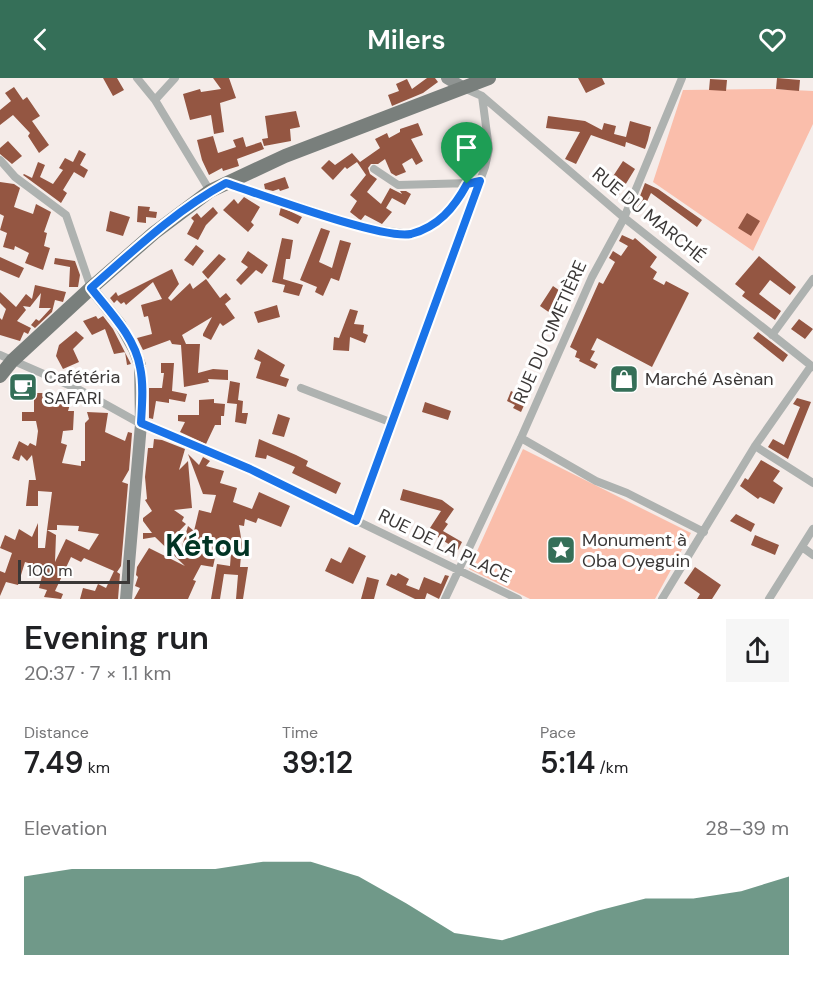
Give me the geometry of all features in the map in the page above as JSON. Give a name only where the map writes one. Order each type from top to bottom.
[{"type":"main road","points":[[0,376],[6,358],[154,233],[210,191],[285,156],[489,78]]},
{"type":"street","points":[[138,78],[155,100],[210,191]]},
{"type":"street","points":[[155,100],[165,83],[175,78]]},
{"type":"street","points":[[447,78],[464,88]]},
{"type":"street","name":"RUE DU CIMETIÈRE","points":[[445,599],[521,438],[592,277],[624,218],[682,78]]},
{"type":"street","name":"RUE DU MARCHÉ","points":[[464,88],[482,96],[624,218],[812,367]]},
{"type":"street","points":[[356,521],[390,422],[480,181],[489,149],[482,96]]},
{"type":"street","points":[[0,160],[15,177],[66,215],[91,288],[120,324],[140,365],[141,423],[126,599]]},
{"type":"street","points":[[374,169],[398,185],[467,184],[480,181]]},
{"type":"street","points":[[226,183],[367,228],[410,234],[435,224],[450,211],[467,184]]},
{"type":"street","points":[[772,334],[813,279]]},
{"type":"street","name":"RUE DE LA PLACE","points":[[6,358],[78,389],[141,423],[250,469],[518,599]]},
{"type":"street","points":[[662,599],[755,446],[812,367]]},
{"type":"street","points":[[301,388],[390,422]]},
{"type":"street","points":[[521,438],[596,481],[627,493],[704,532]]},
{"type":"street","points":[[755,446],[813,483]]},
{"type":"street","points":[[769,599],[813,529]]},
{"type":"street","points":[[802,547],[813,555]]},
{"type":"shaded area","points":[[683,90],[813,91],[813,124],[753,251],[653,182]]},
{"type":"shaded area","points":[[523,449],[691,533],[655,599],[530,599],[469,569]]},
{"type":"building","points":[[103,78],[117,78],[124,90],[113,96]]},
{"type":"building","points":[[213,78],[229,78],[236,98],[220,103],[224,132],[214,134],[211,115],[190,120],[183,94],[200,89],[201,92],[221,89]]},
{"type":"building","points":[[427,78],[435,78],[438,82],[423,93],[392,106],[388,95],[399,91],[396,84],[407,79],[412,89]]},
{"type":"building","points":[[578,78],[602,78],[605,84],[586,93]]},
{"type":"building","points":[[777,78],[800,80],[799,91],[776,89]]},
{"type":"building","points":[[710,79],[727,80],[726,91],[709,90]]},
{"type":"building","points":[[14,87],[23,100],[27,97],[40,116],[32,121],[49,145],[39,153],[28,136],[30,133],[13,115],[0,125],[0,110],[11,101],[5,93]]},
{"type":"building","points":[[296,111],[300,127],[290,129],[291,141],[264,146],[262,139],[268,138],[265,116]]},
{"type":"building","points":[[548,116],[585,121],[602,130],[604,123],[616,126],[614,134],[626,137],[630,121],[651,127],[645,149],[626,142],[625,147],[591,135],[576,164],[565,159],[580,132],[546,128]]},
{"type":"building","points":[[418,123],[423,135],[411,139],[423,161],[416,165],[412,158],[402,164],[406,172],[396,176],[391,173],[385,159],[378,164],[371,164],[368,168],[370,174],[377,179],[367,192],[381,204],[390,188],[402,194],[400,191],[406,191],[411,194],[405,205],[392,198],[386,208],[392,212],[382,224],[365,215],[361,220],[359,219],[350,212],[357,201],[350,195],[366,175],[357,162],[347,169],[345,167],[333,180],[321,168],[329,160],[335,165],[352,153],[360,162],[380,148],[375,139],[387,133],[389,138],[400,132],[400,129]]},
{"type":"building","points":[[213,136],[218,153],[236,147],[233,140],[243,137],[246,147],[261,142],[264,149],[237,159],[239,166],[223,171],[222,168],[209,175],[197,140]]},
{"type":"building","points":[[8,141],[22,156],[12,164],[0,154],[0,148]]},
{"type":"building","points":[[79,150],[86,154],[80,165],[88,170],[84,178],[74,172],[63,190],[67,193],[61,203],[23,175],[32,178],[38,162],[45,165],[40,177],[53,184],[63,170],[59,168],[65,158],[73,162]]},
{"type":"building","points":[[623,161],[635,169],[619,195],[606,187]]},
{"type":"building","points":[[285,177],[289,188],[280,191],[279,189],[273,191],[265,189],[264,184]]},
{"type":"building","points":[[0,182],[14,184],[20,188],[14,207],[33,214],[36,204],[51,212],[44,232],[47,233],[44,246],[50,248],[43,270],[25,263],[29,253],[15,246],[14,250],[3,247],[7,233],[0,230],[4,216],[0,214]]},
{"type":"building","points":[[645,183],[658,189],[702,220],[697,227],[651,193],[642,212],[635,209]]},
{"type":"building","points":[[244,197],[260,207],[251,222],[254,225],[248,232],[223,210],[234,199],[238,204]]},
{"type":"building","points":[[138,206],[150,207],[149,211],[157,212],[156,218],[146,217],[146,223],[137,222]]},
{"type":"building","points":[[213,207],[218,213],[206,225],[198,240],[187,234],[194,221],[191,218],[197,213],[201,218]]},
{"type":"building","points":[[281,207],[302,217],[298,224],[279,215]]},
{"type":"building","points":[[110,211],[130,217],[123,236],[106,231]]},
{"type":"building","points":[[747,213],[760,221],[751,236],[738,228]]},
{"type":"building","points":[[321,228],[330,231],[319,262],[332,268],[340,240],[351,243],[339,281],[331,278],[323,296],[315,292],[317,287],[300,280]]},
{"type":"building","points":[[622,235],[633,240],[635,238],[657,257],[650,267],[657,272],[653,279],[664,285],[666,281],[689,293],[652,367],[597,338],[591,350],[595,351],[590,360],[598,364],[595,369],[579,361],[580,359],[575,357],[577,351],[570,347],[599,282],[603,284],[615,262],[609,258],[613,251],[621,256],[628,246],[619,241]]},
{"type":"building","points":[[282,238],[293,240],[290,259],[286,259],[283,279],[303,285],[299,296],[283,292],[285,285],[272,282]]},
{"type":"building","points":[[196,245],[204,251],[193,266],[184,260]]},
{"type":"building","points":[[248,251],[268,265],[262,274],[256,270],[241,285],[236,280],[248,267],[241,262]]},
{"type":"building","points":[[219,254],[226,259],[208,279],[202,272]]},
{"type":"building","points":[[759,256],[796,287],[790,295],[770,280],[759,294],[781,311],[775,320],[742,296],[745,292],[735,284]]},
{"type":"building","points":[[0,257],[24,268],[19,278],[0,270]]},
{"type":"building","points":[[55,258],[75,261],[80,275],[78,287],[69,287],[70,267],[54,264]]},
{"type":"building","points":[[172,269],[179,284],[168,298],[171,301],[190,283],[193,289],[206,279],[220,298],[226,293],[231,299],[225,304],[235,318],[223,326],[220,323],[211,340],[203,334],[212,317],[182,335],[186,344],[200,344],[198,373],[213,369],[228,370],[228,380],[208,379],[209,382],[184,387],[181,345],[172,344],[170,340],[143,350],[137,338],[152,334],[148,316],[144,317],[141,305],[162,299],[153,282],[126,305],[117,300],[114,303],[110,298],[116,292],[118,296]]},
{"type":"building","points":[[35,285],[66,292],[63,302],[55,300],[52,312],[35,328],[31,325],[36,319],[39,321],[51,308],[39,308],[41,293],[30,307],[23,306],[26,310],[17,321],[31,328],[28,334],[24,332],[20,341],[0,335],[0,318],[2,320],[6,309],[0,303],[0,292],[16,307],[26,294],[32,299]]},
{"type":"building","points":[[553,286],[563,293],[550,313],[540,306]]},
{"type":"building","points":[[277,305],[280,317],[258,323],[254,312]]},
{"type":"building","points":[[350,309],[358,311],[354,324],[364,325],[363,333],[368,335],[365,343],[350,337],[349,351],[333,350],[334,337],[339,338]]},
{"type":"building","points":[[96,316],[98,319],[103,316],[125,352],[114,354],[105,329],[92,335],[83,321]]},
{"type":"building","points":[[799,319],[813,329],[805,339],[791,329]]},
{"type":"building","points":[[76,331],[84,338],[73,349],[79,362],[63,369],[56,356],[59,345]]},
{"type":"building","points":[[758,332],[788,355],[783,362],[753,338]]},
{"type":"building","points":[[258,349],[285,365],[280,376],[289,379],[286,387],[256,378],[261,362],[254,359]]},
{"type":"building","points":[[125,352],[131,364],[127,365]]},
{"type":"building","points":[[161,363],[174,363],[172,391],[187,394],[185,402],[169,399],[169,403],[156,401],[153,419],[149,418],[149,388],[162,388],[164,373],[161,373]]},
{"type":"building","points":[[230,381],[240,383],[238,400],[243,401],[242,413],[248,413],[246,424],[235,422],[237,404],[227,403]]},
{"type":"building","points":[[511,391],[527,399],[521,412],[507,401]]},
{"type":"building","points":[[34,393],[52,393],[51,395],[59,395],[59,398],[71,401],[68,411],[74,411],[73,430],[63,431],[61,443],[67,445],[62,463],[81,466],[81,461],[85,461],[85,423],[89,419],[87,412],[108,413],[105,432],[125,441],[128,432],[132,433],[129,470],[122,482],[128,484],[121,566],[117,572],[120,574],[118,599],[80,599],[83,588],[95,591],[98,584],[106,588],[114,571],[84,558],[81,562],[71,557],[55,591],[63,594],[61,599],[44,597],[47,590],[39,588],[44,568],[25,562],[18,585],[6,582],[0,596],[0,571],[5,573],[12,553],[0,548],[5,535],[15,540],[19,529],[32,537],[38,523],[38,548],[45,548],[47,530],[52,492],[38,491],[38,506],[26,506],[29,480],[36,480],[32,455],[27,461],[21,455],[19,461],[12,458],[19,441],[28,446],[30,443],[36,446],[38,431],[36,421],[22,421],[22,412],[34,412]],"holes":[[[57,525],[79,526],[78,531],[99,534],[89,550],[66,539],[55,562],[56,535],[47,530],[57,530]]]},
{"type":"building","points":[[797,398],[811,402],[788,459],[768,447],[773,439],[784,445],[800,407],[793,404]]},
{"type":"building","points":[[214,399],[214,403],[225,404],[224,416],[221,416],[221,425],[215,425],[206,444],[180,432],[185,422],[178,421],[178,415],[199,415],[199,400]]},
{"type":"building","points":[[425,402],[451,411],[448,420],[422,412]]},
{"type":"building","points":[[278,414],[290,418],[284,437],[272,434]]},
{"type":"building","points":[[154,439],[185,449],[179,470],[188,461],[192,508],[174,510],[184,517],[182,521],[186,524],[166,545],[180,553],[188,526],[194,531],[199,510],[211,513],[216,495],[203,494],[188,454],[199,465],[203,457],[210,461],[206,466],[224,471],[220,483],[237,488],[233,502],[252,509],[259,492],[290,506],[281,527],[258,518],[256,523],[245,519],[244,526],[239,525],[242,544],[240,567],[248,567],[243,599],[236,599],[238,575],[224,574],[220,599],[211,599],[217,564],[230,566],[231,553],[216,553],[213,567],[201,565],[193,580],[196,581],[188,599],[134,599],[140,588],[135,586],[138,577],[137,567],[149,548],[185,566],[155,537],[143,539],[143,533],[152,533],[143,518],[152,511],[145,500],[147,499],[145,477],[148,448],[153,448]]},
{"type":"building","points":[[259,439],[308,461],[306,466],[341,483],[336,494],[292,473],[295,467],[267,455],[266,459],[255,457]]},
{"type":"building","points":[[761,460],[780,471],[773,481],[783,488],[774,504],[760,497],[758,499],[740,486],[745,478],[748,480]]},
{"type":"building","points":[[403,489],[442,500],[454,509],[445,522],[448,524],[443,531],[462,542],[458,550],[428,531],[441,511],[400,500]]},
{"type":"building","points":[[736,514],[755,524],[751,532],[730,521]]},
{"type":"building","points":[[755,535],[779,545],[775,555],[751,545]]},
{"type":"building","points":[[349,547],[366,556],[353,584],[325,571],[331,558],[341,563]]},
{"type":"building","points":[[695,567],[721,585],[712,599],[697,599],[700,594],[684,583]]},
{"type":"building","points":[[398,573],[409,579],[406,585],[419,590],[424,577],[441,584],[445,575],[449,576],[439,599],[427,593],[425,599],[415,599],[386,585],[391,574],[396,576]]},
{"type":"building","points":[[367,577],[379,580],[374,599],[361,599]]},
{"type":"place","name":"Marché Asènan","points":[[624,379]]},
{"type":"place","name":"Cafétéria SAFARI","points":[[23,387]]},
{"type":"place","name":"Monument à Oba Oyeguin","points":[[561,550]]},
{"type":"district","name":"Kétou","points":[[208,545]]},
{"type":"route","points":[[480,181],[390,422],[356,521],[191,442],[141,423],[140,365],[120,324],[91,288],[154,233],[210,191],[226,183],[367,228],[395,234],[410,234],[435,224],[450,211],[467,184],[480,181]]}]
